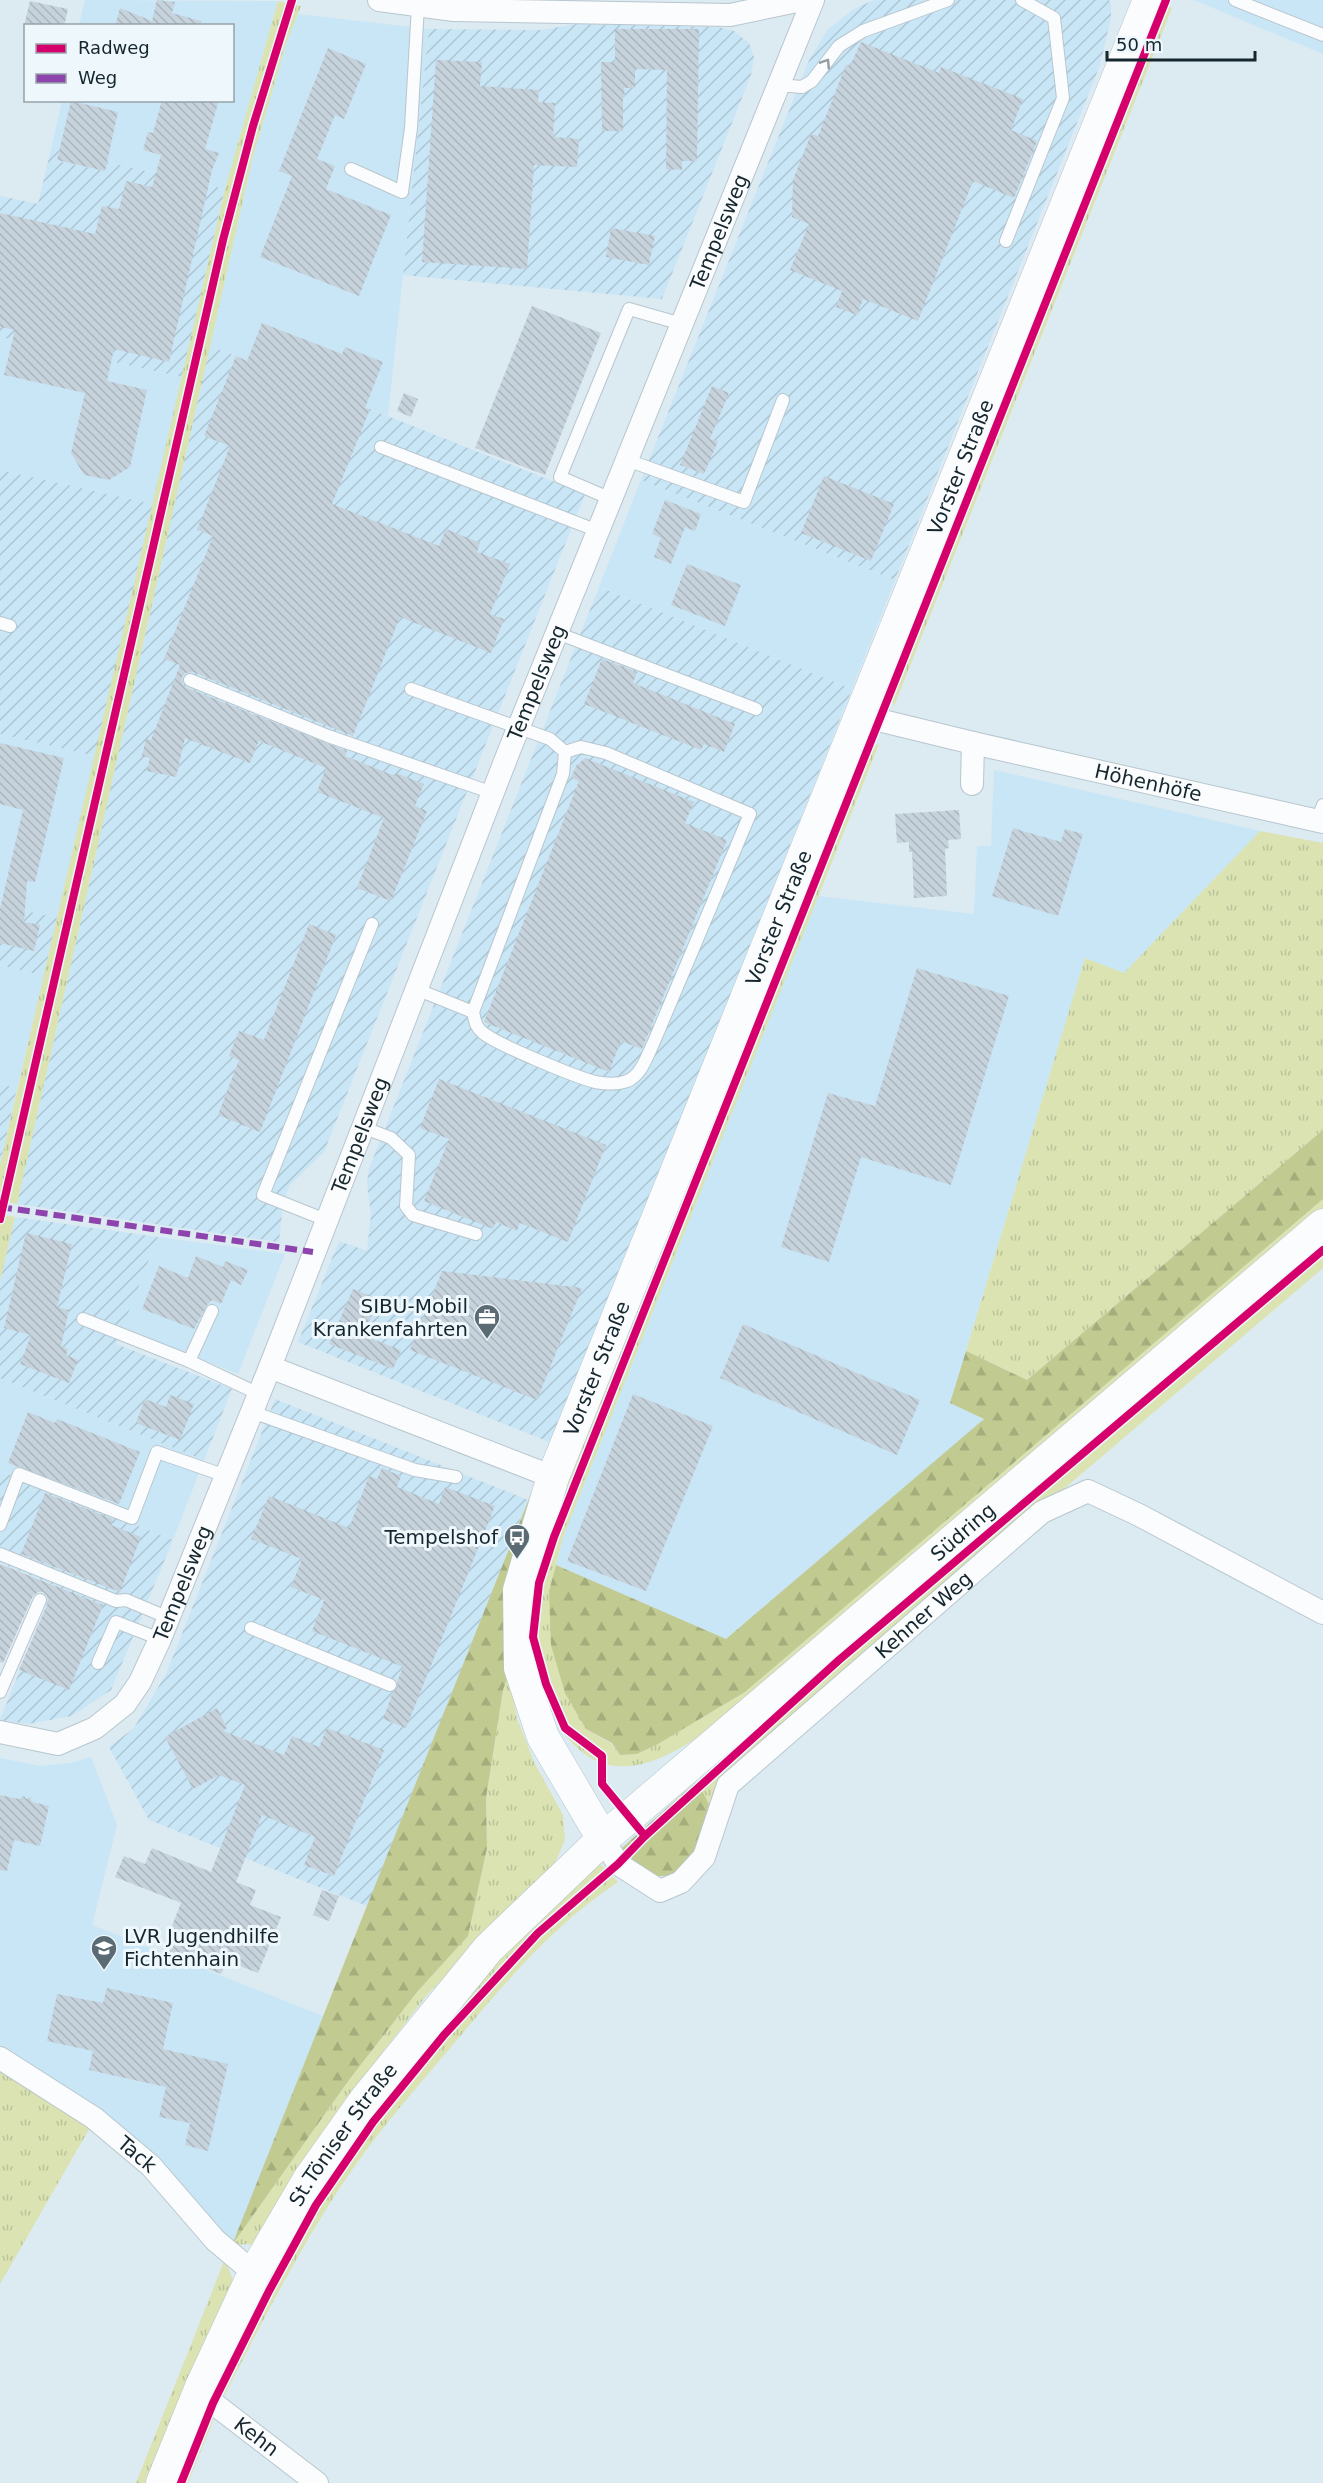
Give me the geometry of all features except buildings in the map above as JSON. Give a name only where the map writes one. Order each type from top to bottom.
[{"type":"street","points":[[379,0],[454,10],[730,15],[802,0]]},
{"type":"street","name":"Tempelsweg","points":[[0,1732],[58,1744],[103,1723],[125,1704],[140,1682],[160,1640],[270,1367],[518,728],[813,0]]},
{"type":"street","name":"Vorster Straße","points":[[603,1839],[543,1737],[520,1668],[519,1590],[553,1477],[1149,0]]},
{"type":"street","name":"Höhenhöfe","points":[[862,716],[973,743],[1321,816]]},
{"type":"street","points":[[972,784],[973,743]]},
{"type":"street","name":"Südring","points":[[603,1839],[1323,1225]]},
{"type":"street","points":[[270,1367],[553,1477]]},
{"type":"street","name":"Kehner Weg","points":[[603,1839],[618,1864],[660,1891],[681,1882],[704,1857],[728,1785],[1042,1512],[1088,1491],[1139,1515],[1323,1613]]},
{"type":"street","name":"St.Töniser Straße","points":[[162,2483],[201,2387],[254,2273],[309,2179],[365,2100],[488,1949],[603,1839]]},
{"type":"street","name":"Tack","points":[[0,2058],[94,2118],[151,2166],[215,2240],[254,2273]]},
{"type":"street","name":"Kehn","points":[[201,2387],[213,2403],[317,2483]]},
{"type":"lane","points":[[778,85],[802,87],[812,81],[839,46],[862,31],[948,0]]},
{"type":"lane","points":[[1006,242],[1063,98],[1054,18],[1022,0]]},
{"type":"lane","points":[[1235,0],[1323,35]]},
{"type":"lane","points":[[351,169],[402,192],[411,128],[418,5]]},
{"type":"lane","points":[[611,499],[560,477],[629,309],[682,324]]},
{"type":"lane","points":[[627,460],[744,502],[783,400]]},
{"type":"lane","points":[[381,447],[598,531]]},
{"type":"lane","points":[[557,633],[756,709]]},
{"type":"lane","points":[[190,680],[328,736],[493,792]]},
{"type":"lane","points":[[411,689],[550,739],[565,752]]},
{"type":"lane","points":[[581,747],[606,753],[750,814],[640,1070],[629,1081],[612,1084],[595,1082],[500,1043],[483,1034],[476,1026],[472,1012],[563,774],[565,752],[581,747]]},
{"type":"lane","points":[[326,1220],[263,1195],[372,924]]},
{"type":"lane","points":[[416,989],[472,1012]]},
{"type":"lane","points":[[362,1127],[391,1138],[409,1155],[406,1206],[413,1215],[476,1234]]},
{"type":"lane","points":[[189,1361],[212,1311]]},
{"type":"lane","points":[[83,1319],[189,1361],[255,1403],[415,1470],[456,1477]]},
{"type":"lane","points":[[0,1525],[19,1474],[132,1518],[157,1452],[226,1476]]},
{"type":"lane","points":[[0,1554],[116,1600],[126,1600],[169,1618]]},
{"type":"lane","points":[[0,1692],[40,1600]]},
{"type":"lane","points":[[98,1664],[116,1622],[160,1640]]},
{"type":"lane","points":[[251,1628],[390,1685]]},
{"type":"shaded area","points":[[85,0],[278,1],[225,189],[108,162],[105,172],[57,161],[59,151],[51,149],[62,102],[234,102],[234,24],[79,24]]},
{"type":"shaded area","points":[[874,0],[1109,0],[1111,4],[1111,18],[1100,65],[895,580],[641,480],[810,58],[828,29],[854,9]]},
{"type":"shaded area","points":[[1194,0],[1323,0],[1323,54]]},
{"type":"shaded area","points":[[298,14],[429,29],[388,416],[210,346],[252,160],[286,44]]},
{"type":"shaded area","points":[[577,24],[719,27],[734,31],[749,43],[754,57],[751,75],[662,299],[403,275],[429,29],[542,30]]},
{"type":"shaded area","points":[[51,149],[59,151],[57,161],[105,171],[107,162],[225,189],[182,377],[0,337],[0,196],[38,204]]},
{"type":"shaded area","points":[[0,337],[182,377],[153,504],[0,470]]},
{"type":"shaded area","points":[[210,346],[585,494],[324,1152],[290,1185],[283,1203],[279,1242],[17,1204]]},
{"type":"shaded area","points":[[0,470],[153,504],[95,756],[0,734]]},
{"type":"shaded area","points":[[641,480],[895,580],[852,689],[599,587]]},
{"type":"shaded area","points":[[599,587],[852,689],[552,1443],[298,1342],[339,1241],[367,1251],[371,1214],[367,1182],[369,1169]]},
{"type":"shaded area","points":[[0,734],[95,756],[57,918],[0,905]]},
{"type":"shaded area","points":[[994,770],[1260,831],[1124,973],[1085,958],[950,1403],[984,1419],[726,1639],[556,1565],[563,1537],[818,896],[974,914],[977,846],[991,846]]},
{"type":"shaded area","points":[[0,905],[57,918],[44,976],[0,965]]},
{"type":"shaded area","points":[[0,965],[44,976],[17,1088],[0,1084]]},
{"type":"shaded area","points":[[0,1084],[17,1088],[0,1165]]},
{"type":"shaded area","points":[[15,1217],[158,1237],[116,1344],[232,1389],[204,1460],[0,1378],[0,1281]]},
{"type":"shaded area","points":[[158,1237],[285,1254],[238,1374],[122,1327]]},
{"type":"shaded area","points":[[0,1378],[204,1460],[173,1540],[0,1471]]},
{"type":"shaded area","points":[[275,1399],[528,1500],[367,1906],[149,1820],[109,1747],[134,1728],[166,1674]]},
{"type":"shaded area","points":[[0,1471],[173,1540],[111,1690],[72,1716],[28,1724],[0,1720],[54,1585],[0,1563]]},
{"type":"shaded area","name":"LVR Jugendhilfe Fichtenhain","points":[[91,1757],[117,1825],[92,1925],[323,2016],[232,2245],[26,2062],[0,2046],[0,1758],[40,1766],[71,1763]]},
{"type":"green space","points":[[278,1],[301,6],[286,44],[252,160],[17,1204],[0,1200],[0,1165],[225,189]]},
{"type":"green space","points":[[1166,6],[1172,8],[894,706],[886,687],[1156,12]]},
{"type":"green space","points":[[879,744],[563,1537],[549,1591],[586,1729],[612,1744],[620,1755],[637,1754],[745,1692],[1323,1199],[1323,1211],[717,1724],[678,1750],[649,1762],[620,1766],[595,1760],[575,1745],[558,1724],[546,1699],[538,1672],[531,1618],[534,1578],[540,1550],[562,1484],[859,753]]},
{"type":"green space","points":[[1260,831],[1323,843],[1323,1130],[1027,1380],[966,1351],[1085,958],[1124,973]]},
{"type":"green space","points":[[1323,1130],[1323,1199],[745,1692],[637,1754],[620,1755],[612,1743],[586,1729],[565,1693],[551,1645],[549,1591],[556,1565],[726,1639],[984,1419],[950,1403],[966,1351],[1027,1380]]},
{"type":"green space","points":[[0,1214],[15,1217],[0,1281]]},
{"type":"green space","points":[[1323,1240],[1323,1268],[720,1782],[709,1804],[697,1781],[1061,1464]]},
{"type":"green space","points":[[532,1491],[534,1501],[509,1674],[503,1690],[486,1798],[487,1848],[468,1936],[417,1992],[349,2080],[232,2245]]},
{"type":"green space","points":[[509,1674],[517,1718],[534,1762],[563,1815],[565,1840],[555,1863],[426,1996],[354,2090],[254,2244],[232,2245],[349,2080],[417,1992],[468,1936],[487,1848],[486,1798],[503,1690]]},
{"type":"green space","points":[[697,1781],[709,1804],[696,1856],[678,1874],[658,1876],[644,1873],[622,1848]]},
{"type":"green space","points":[[599,1863],[618,1882],[574,1915],[515,1972],[371,2144],[310,2236],[221,2402],[210,2392],[258,2288],[331,2166],[503,1955]]},
{"type":"green space","points":[[0,2067],[92,2124],[0,2284]]},
{"type":"green space","points":[[225,2259],[236,2288],[147,2483],[136,2483]]},
{"type":"green space","points":[[202,2405],[217,2411],[188,2483],[170,2483]]},
{"type":"marked path","points":[[0,1207],[313,1252]]},
{"type":"cycle path","points":[[0,1219],[223,240],[253,126],[292,0]]},
{"type":"cycle path","points":[[645,1836],[602,1784],[602,1756],[565,1728],[546,1684],[533,1637],[539,1583],[554,1537],[1166,0]]},
{"type":"cycle path","points":[[181,2483],[213,2403],[269,2291],[316,2205],[373,2122],[444,2035],[538,1933],[618,1864],[645,1836],[839,1660],[1323,1250]]},
{"type":"place","name":"SIBU-Mobil Krankenfahrten","points":[[487,1340]]},
{"type":"place","name":"Tempelshof","points":[[517,1560]]},
{"type":"place","name":"LVR Jugendhilfe Fichtenhain","points":[[104,1971]]}]
